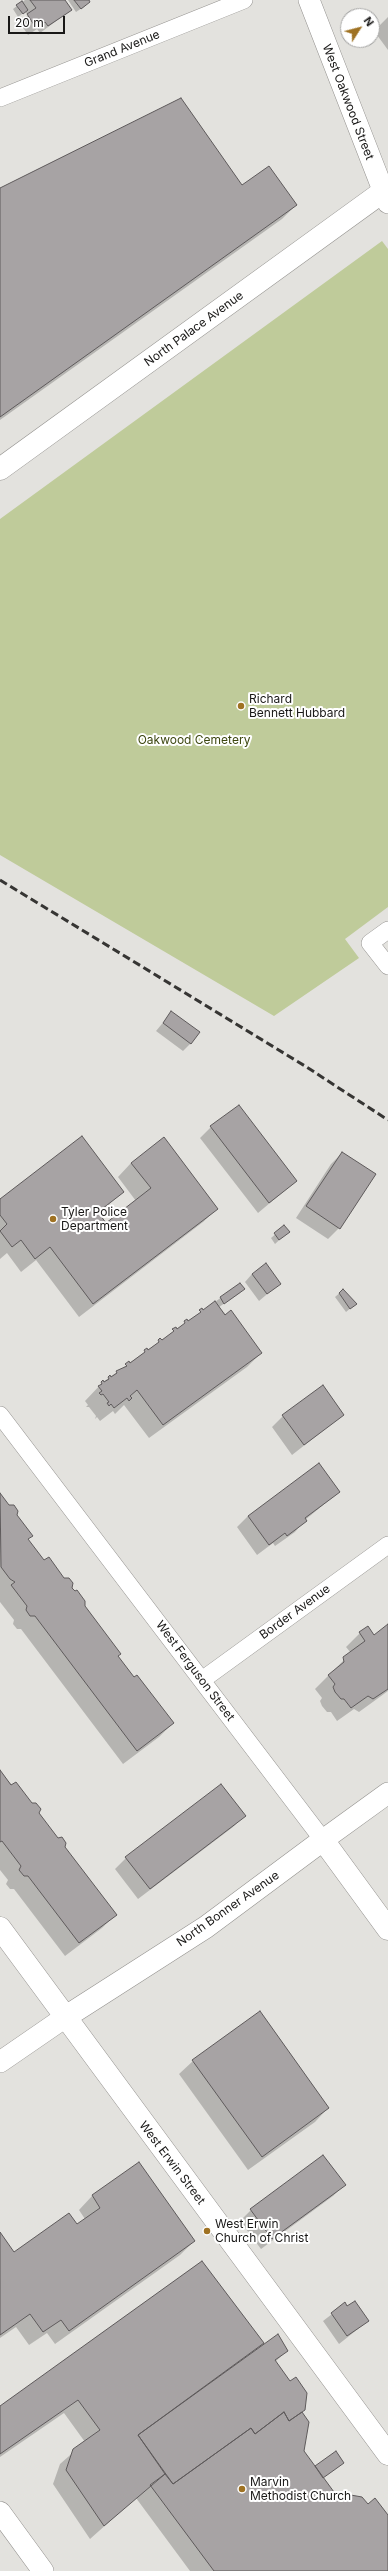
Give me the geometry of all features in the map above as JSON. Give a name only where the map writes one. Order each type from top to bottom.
[{"type":"main road","name":"North Palace Avenue","points":[[0,469],[386,194]]},
{"type":"main road","name":"West Ferguson Street","points":[[323,1840],[388,1929]]},
{"type":"main road","name":"North Bonner Avenue","points":[[64,2018],[206,1927],[323,1840]]},
{"type":"main road","name":"West Erwin Street","points":[[0,1928],[64,2018],[388,2454]]},
{"type":"street","name":"Grand Avenue","points":[[0,98],[214,5],[244,0]]},
{"type":"street","name":"West Oakwood Street","points":[[309,0],[386,194]]},
{"type":"street","points":[[388,930],[370,943],[388,966]]},
{"type":"street","name":"West Ferguson Street","points":[[0,1415],[323,1840]]},
{"type":"street","name":"Border Avenue","points":[[202,1680],[388,1545]]},
{"type":"street","name":"North Bonner Avenue","points":[[323,1840],[388,1794]]},
{"type":"street","points":[[0,2062],[64,2018]]},
{"type":"street","points":[[0,2512],[43,2571]]},
{"type":"green space","name":"Oakwood Cemetery","points":[[382,241],[388,249],[388,907],[345,939],[359,958],[274,1016],[0,855],[0,519]]},
{"type":"building","points":[[30,0],[65,0],[72,10],[48,26],[45,22],[36,28],[27,14],[36,8]]},
{"type":"building","points":[[74,0],[89,0],[90,2],[81,9]]},
{"type":"building","points":[[22,1],[28,10],[23,14],[16,5]]},
{"type":"building","points":[[181,98],[242,185],[269,166],[297,205],[0,417],[0,188]]},
{"type":"building","points":[[171,1011],[200,1032],[191,1044],[163,1023]]},
{"type":"building","points":[[239,1105],[297,1181],[269,1203],[210,1126]]},
{"type":"building","name":"Tyler Police Department","points":[[82,1136],[124,1192],[98,1212],[106,1223],[151,1188],[131,1163],[164,1137],[218,1209],[93,1304],[50,1247],[35,1259],[21,1240],[12,1247],[0,1231],[7,1224],[0,1215],[0,1199]]},
{"type":"building","points":[[342,1152],[376,1174],[340,1229],[306,1206]]},
{"type":"building","points":[[284,1225],[290,1232],[279,1240],[274,1233]]},
{"type":"building","points":[[266,1263],[281,1284],[267,1294],[252,1274]]},
{"type":"building","points":[[240,1283],[245,1289],[224,1304],[220,1297]]},
{"type":"building","points":[[343,1289],[357,1304],[350,1309],[339,1293]]},
{"type":"building","points":[[215,1301],[225,1315],[231,1310],[262,1353],[163,1425],[137,1390],[130,1396],[132,1398],[129,1401],[127,1398],[114,1408],[111,1404],[109,1406],[107,1403],[109,1402],[103,1394],[101,1395],[99,1393],[102,1391],[98,1386],[102,1384],[101,1382],[103,1380],[104,1382],[109,1379],[108,1377],[110,1375],[111,1377],[117,1373],[116,1371],[127,1366],[125,1364],[129,1361],[130,1363],[145,1352],[144,1350],[147,1348],[148,1350],[159,1342],[158,1340],[160,1338],[162,1340],[174,1331],[172,1329],[176,1327],[177,1329],[185,1323],[184,1321],[187,1319],[188,1321],[201,1312],[199,1310],[202,1308],[203,1310]]},
{"type":"building","points":[[323,1385],[344,1415],[304,1445],[282,1415]]},
{"type":"building","points":[[319,1463],[340,1492],[305,1518],[307,1521],[287,1536],[285,1533],[269,1545],[248,1516]]},
{"type":"building","points":[[0,1493],[9,1505],[14,1505],[18,1511],[17,1515],[33,1536],[28,1539],[44,1560],[49,1557],[64,1578],[69,1578],[73,1583],[72,1588],[75,1591],[77,1590],[85,1601],[85,1606],[121,1654],[118,1656],[134,1677],[137,1675],[174,1723],[137,1751],[35,1616],[30,1616],[26,1610],[27,1606],[11,1585],[15,1582],[10,1579],[1,1567]]},
{"type":"building","points":[[388,1624],[388,1689],[373,1699],[368,1696],[351,1708],[344,1699],[341,1699],[335,1692],[333,1687],[335,1684],[328,1675],[344,1662],[343,1657],[365,1641],[359,1632],[368,1626],[374,1635]]},
{"type":"building","points":[[0,1770],[11,1785],[16,1782],[32,1803],[36,1803],[41,1809],[39,1813],[58,1838],[62,1837],[66,1843],[65,1847],[117,1915],[79,1943],[28,1876],[24,1876],[19,1870],[21,1866],[2,1841],[0,1842]]},
{"type":"building","points":[[221,1784],[246,1816],[150,1889],[125,1857]]},
{"type":"building","points":[[260,2011],[329,2108],[262,2157],[192,2060]]},
{"type":"building","points":[[323,2155],[346,2185],[272,2239],[250,2209]]},
{"type":"building","points":[[139,2162],[195,2241],[69,2331],[61,2320],[43,2332],[30,2314],[0,2335],[0,2232],[14,2252],[69,2213],[77,2224],[100,2208],[92,2195]]},
{"type":"building","points":[[202,2261],[264,2343],[138,2435],[165,2474],[104,2526],[66,2470],[73,2449],[100,2430],[78,2400],[0,2454],[0,2406]]},
{"type":"building","points":[[355,2301],[369,2321],[347,2336],[331,2313],[345,2302],[347,2306]]},
{"type":"building","points":[[278,2334],[288,2351],[275,2360],[290,2381],[296,2377],[307,2393],[305,2410],[289,2421],[284,2412],[255,2434],[251,2428],[173,2484],[138,2435]]},
{"type":"building","name":"Marvin Methodist Church","points":[[284,2412],[289,2421],[302,2412],[309,2422],[304,2451],[334,2492],[362,2497],[368,2504],[375,2498],[388,2515],[388,2571],[214,2571],[150,2485],[165,2474],[173,2484],[251,2428],[255,2434]]},
{"type":"building","points":[[336,2451],[344,2463],[323,2478],[315,2466]]},
{"type":"railway","points":[[0,880],[305,1066],[388,1120]]},
{"type":"place","name":"Richard Bennett Hubbard","points":[[241,706]]},
{"type":"place","name":"Tyler Police Department","points":[[53,1219]]},
{"type":"place","name":"West Erwin Church of Christ","points":[[207,2231]]},
{"type":"place","name":"Marvin Methodist Church","points":[[242,2489]]}]
